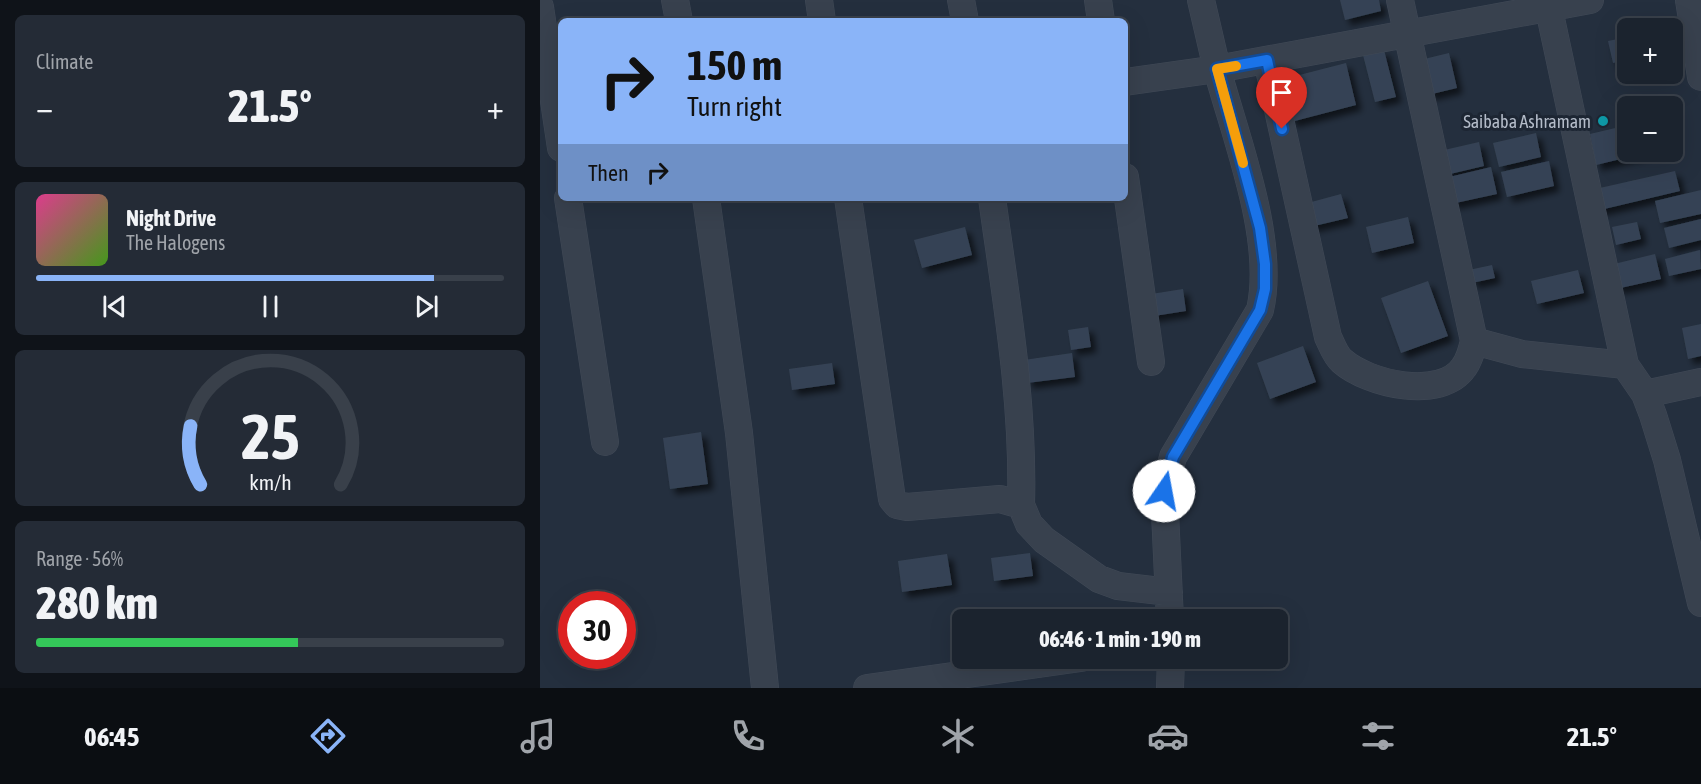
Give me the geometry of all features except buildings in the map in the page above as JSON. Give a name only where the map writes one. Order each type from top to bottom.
[{"type":"street","points":[[675,0],[678,18]]},
{"type":"street","points":[[819,0],[822,18]]},
{"type":"street","points":[[961,0],[964,18]]},
{"type":"street","points":[[1098,0],[1101,18]]},
{"type":"street","points":[[1170,609],[1164,491],[1167,472],[1173,457],[1260,310],[1265,289],[1260,228],[1201,0]]},
{"type":"street","points":[[1267,60],[1328,337],[1339,359],[1355,371],[1382,383],[1418,386],[1452,377],[1463,368],[1474,341],[1400,0]]},
{"type":"street","points":[[1128,82],[1267,60],[1548,4],[1590,0]]},
{"type":"street","points":[[1689,0],[1701,77]]},
{"type":"street","points":[[1548,4],[1624,365],[1645,394],[1667,460],[1701,603]]},
{"type":"street","points":[[540,7],[558,128]]},
{"type":"street","points":[[1128,198],[1151,362]]},
{"type":"street","points":[[568,201],[605,442]]},
{"type":"street","points":[[706,201],[738,433],[765,688]]},
{"type":"street","points":[[848,201],[892,499],[897,505],[907,507],[1000,499],[1021,505]]},
{"type":"street","points":[[992,201],[1018,384],[1023,451],[1021,505],[1029,524],[1044,540],[1099,579],[1118,586],[1169,592]]},
{"type":"street","points":[[1474,341],[1522,354],[1624,365]]},
{"type":"street","points":[[1645,394],[1701,382]]},
{"type":"street","points":[[867,688],[1003,669]]},
{"type":"street","points":[[1170,688],[1171,669]]},
{"type":"slow traffic","points":[[1236,66],[1217,69],[1243,163]]},
{"type":"place","name":"Saibaba Ashramam","points":[[1603,121]]},
{"type":"route","points":[[1164,491],[1167,472],[1173,457],[1260,310],[1265,289],[1265,264],[1260,228],[1217,69],[1267,60],[1282,129]]}]
